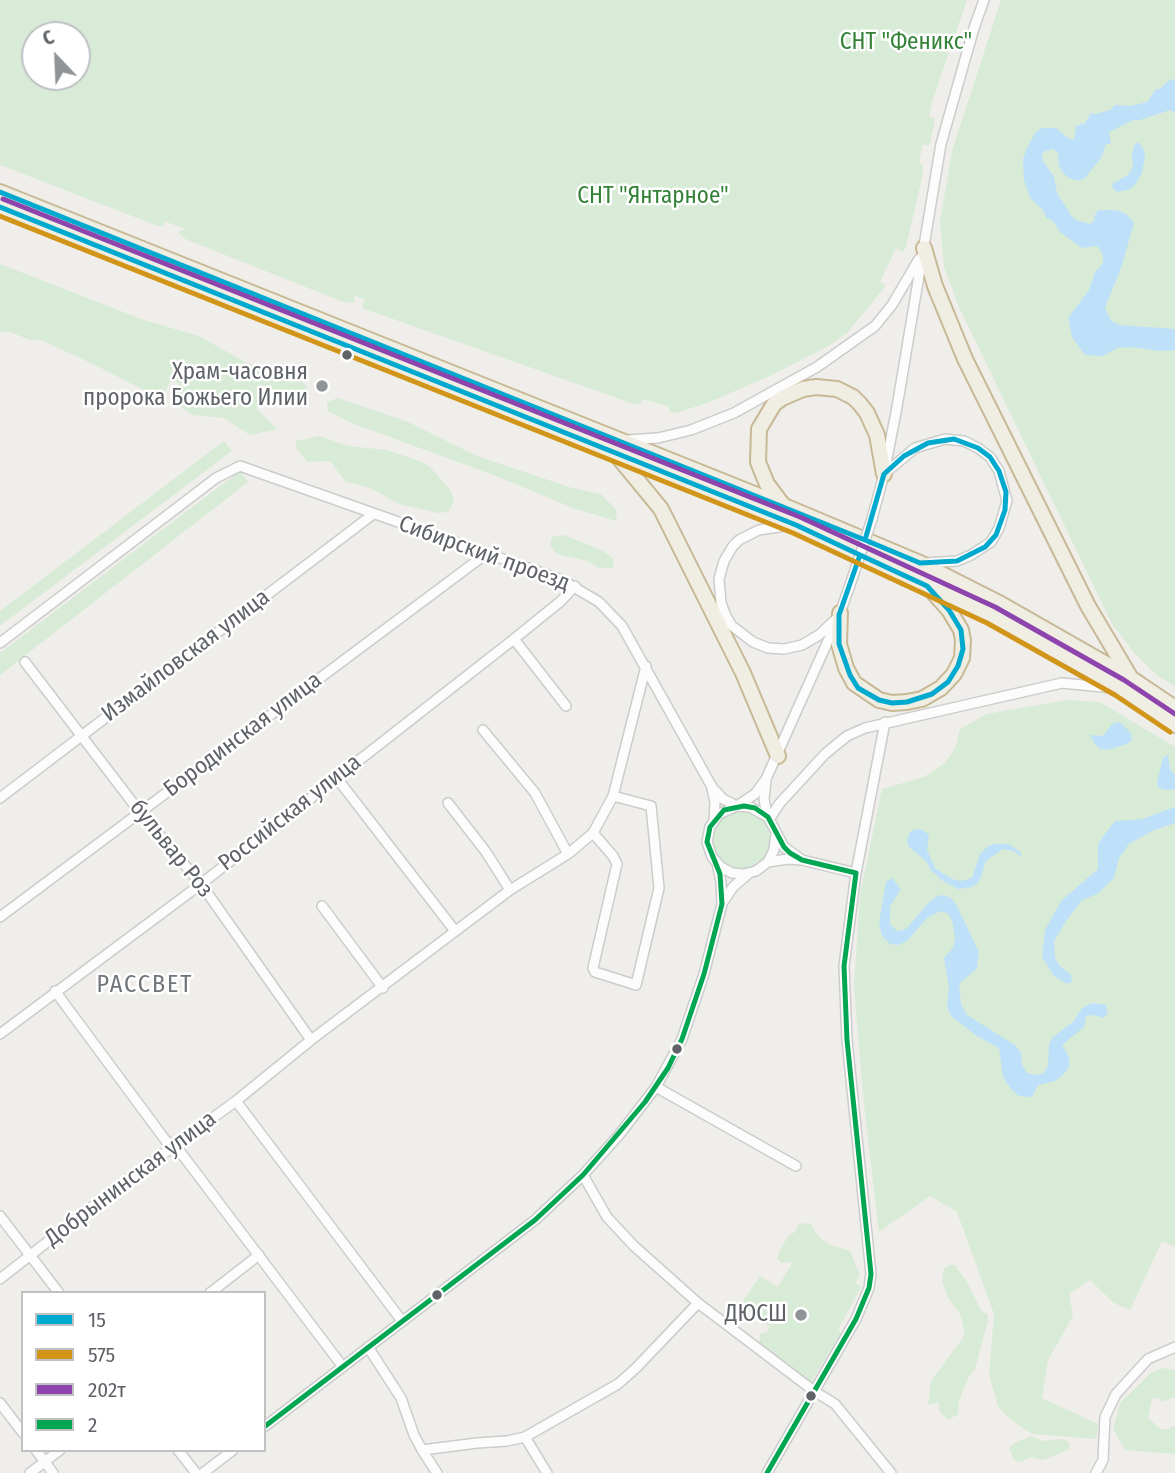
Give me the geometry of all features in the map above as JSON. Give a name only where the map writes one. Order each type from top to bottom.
[{"type":"highway","points":[[0,192],[615,446],[796,525],[991,615],[1175,709]]},
{"type":"highway","points":[[0,207],[615,446],[782,505],[920,563],[1001,604],[1125,682],[1175,725]]},
{"type":"highway","points":[[924,248],[934,286],[965,359],[1125,682]]},
{"type":"highway","points":[[782,505],[767,484],[758,462],[759,429],[774,404],[803,389],[837,389],[846,392],[860,404],[877,435],[884,474]]},
{"type":"highway","points":[[615,446],[661,509],[743,673],[778,756]]},
{"type":"highway","points":[[840,615],[842,656],[858,688],[885,702],[922,699],[948,681],[958,666],[963,649],[957,623],[927,586]]},
{"type":"street","points":[[266,1425],[535,1220],[619,1135],[656,1087],[682,1039],[704,974],[722,904],[722,882],[709,850],[708,834],[714,820],[724,810],[737,806],[755,794],[778,756],[840,615],[872,519],[884,474],[941,145],[984,0]]},
{"type":"street","points":[[615,446],[691,430],[734,413],[817,367],[875,326],[910,278],[924,248]]},
{"type":"street","points":[[884,474],[915,448],[954,439],[978,448],[990,457],[1004,482],[1007,501],[999,528],[991,542],[957,561],[920,563]]},
{"type":"street","name":"Сибирский проезд","points":[[0,643],[216,478],[240,466],[575,586],[610,611],[622,626],[712,787],[723,799],[737,806]]},
{"type":"street","name":"Измайловская улица","points":[[0,798],[372,515]]},
{"type":"street","points":[[796,525],[759,530],[733,546],[724,561],[719,579],[721,603],[726,616],[732,626],[753,642],[768,648],[784,649],[802,645],[819,635],[840,615]]},
{"type":"street","name":"Бородинская улица","points":[[0,917],[486,554]]},
{"type":"street","name":"Российская улица","points":[[0,1034],[201,884],[514,639],[561,601],[575,586]]},
{"type":"street","points":[[514,639],[566,706]]},
{"type":"street","name":"бульвар Роз","points":[[25,662],[139,811],[201,884],[311,1040]]},
{"type":"street","name":"Добрынинская улица","points":[[0,1279],[455,931],[510,890],[568,855],[593,833],[613,796],[646,666]]},
{"type":"street","points":[[769,818],[799,781],[833,747],[854,733],[885,722],[1062,684],[1125,682]]},
{"type":"street","points":[[767,1473],[856,1319],[869,1289],[871,1273],[847,1040],[844,966],[856,873],[885,722]]},
{"type":"street","points":[[483,730],[535,793],[568,855]]},
{"type":"street","points":[[335,777],[455,931]]},
{"type":"street","points":[[766,779],[764,799],[776,834],[787,850],[802,860]]},
{"type":"street","name":"Сибирский проезд","points":[[712,787],[714,820]]},
{"type":"street","points":[[593,833],[617,864],[593,968],[595,972],[636,985],[659,888],[650,806],[613,796]]},
{"type":"street","points":[[448,803],[486,852],[510,890]]},
{"type":"street","points":[[737,806],[755,808],[769,818]]},
{"type":"street","points":[[768,862],[774,850],[776,834]]},
{"type":"street","points":[[722,904],[733,887],[768,862],[802,860],[856,873]]},
{"type":"street","points":[[716,863],[732,873],[750,873]]},
{"type":"street","points":[[322,906],[383,988]]},
{"type":"street","points":[[55,991],[166,1141],[175,1145],[343,1367]]},
{"type":"street","points":[[656,1087],[796,1166]]},
{"type":"street","points":[[236,1101],[402,1321]]},
{"type":"street","points":[[583,1174],[616,1228],[698,1303],[835,1404],[891,1473]]},
{"type":"street","points":[[0,1216],[57,1291]]},
{"type":"street","points":[[213,1291],[259,1255]]},
{"type":"street","points":[[422,1450],[525,1437],[618,1384],[698,1303]]},
{"type":"street","points":[[1096,1473],[1103,1460],[1105,1418],[1116,1394],[1138,1367],[1175,1346]]},
{"type":"street","points":[[368,1347],[401,1398],[414,1435],[437,1473]]},
{"type":"street","points":[[0,1403],[21,1430]]},
{"type":"street","points":[[525,1437],[547,1473]]},
{"type":"street","points":[[38,1452],[53,1473]]},
{"type":"street","points":[[30,1473],[58,1452]]},
{"type":"street","points":[[180,1452],[196,1473]]},
{"type":"street","points":[[203,1473],[230,1452]]},
{"type":"green space","name":"СНТ \"Янтарное\"","points":[[0,0],[967,0],[933,99],[929,117],[935,118],[934,124],[930,143],[928,146],[923,144],[919,162],[923,165],[923,173],[906,247],[903,252],[896,248],[880,282],[885,284],[884,288],[847,333],[830,345],[772,375],[707,403],[676,413],[669,412],[669,407],[643,399],[641,403],[634,404],[362,308],[366,300],[354,295],[355,302],[346,303],[185,239],[178,232],[185,229],[164,221],[164,226],[0,165]]},
{"type":"green space","points":[[1001,0],[1175,0],[1175,686],[1158,676],[1135,654],[1112,624],[959,307],[944,267],[940,221],[952,151]]},
{"type":"green space","points":[[0,264],[144,320],[199,336],[247,363],[282,372],[305,384],[310,394],[301,398],[273,389],[264,391],[266,404],[256,408],[277,429],[250,435],[224,418],[193,415],[181,407],[177,394],[178,383],[170,382],[164,394],[157,397],[41,340],[30,340],[10,332],[0,332]]},
{"type":"green space","points":[[338,398],[408,422],[477,456],[572,488],[601,494],[617,511],[616,521],[573,508],[496,476],[349,422],[328,411],[327,402]]},
{"type":"green space","points":[[319,436],[348,446],[387,450],[422,462],[430,467],[451,491],[454,502],[448,512],[438,513],[399,504],[372,489],[345,481],[330,461],[307,462],[296,448],[296,441]]},
{"type":"green space","points":[[224,441],[232,451],[0,626],[0,611]]},
{"type":"green space","points":[[240,471],[248,482],[0,675],[0,653]]},
{"type":"green space","points":[[564,535],[603,551],[614,559],[613,568],[599,568],[587,561],[557,554],[550,545],[552,537]]},
{"type":"green space","points":[[1066,700],[1100,702],[1175,747],[1175,1247],[1162,1241],[1130,1310],[1114,1303],[1090,1280],[1069,1294],[1073,1316],[1048,1360],[1042,1398],[1098,1424],[1096,1439],[1032,1434],[998,1407],[989,1374],[994,1314],[957,1212],[930,1196],[879,1232],[854,986],[860,895],[882,789],[924,777],[945,763],[956,746],[960,729],[987,714]]},
{"type":"green space","points":[[741,811],[752,813],[765,824],[770,840],[768,851],[757,864],[741,869],[730,867],[717,856],[712,840],[714,829],[725,816]]},
{"type":"green space","name":"ДЮСШ","points":[[811,1224],[818,1236],[828,1244],[850,1251],[860,1275],[855,1283],[861,1287],[839,1328],[840,1335],[811,1382],[759,1344],[760,1334],[767,1332],[770,1327],[741,1304],[760,1276],[778,1287],[793,1262],[781,1263],[777,1258],[779,1252],[788,1236],[795,1232],[798,1225]]},
{"type":"green space","points":[[955,1265],[967,1282],[981,1310],[988,1315],[988,1321],[975,1369],[968,1378],[959,1402],[958,1414],[948,1420],[940,1412],[938,1401],[928,1405],[931,1381],[965,1332],[960,1314],[949,1299],[942,1282],[944,1269]]},
{"type":"green space","points":[[1162,1368],[1175,1370],[1175,1397],[1162,1402],[1158,1398],[1152,1399],[1148,1418],[1161,1429],[1175,1425],[1175,1454],[1125,1450],[1113,1429],[1120,1403],[1151,1373]]},
{"type":"green space","points":[[1031,1436],[1043,1441],[1063,1439],[1069,1443],[1070,1449],[1043,1460],[1031,1457],[1019,1462],[1014,1460],[1009,1448]]},
{"type":"water","points":[[1175,79],[1175,112],[1170,110],[1133,120],[1109,132],[1111,144],[1106,144],[1101,158],[1084,179],[1077,181],[1063,173],[1059,166],[1058,153],[1053,149],[1042,155],[1054,177],[1057,193],[1076,220],[1090,224],[1098,210],[1116,210],[1125,213],[1134,223],[1121,268],[1105,308],[1111,321],[1120,325],[1175,329],[1175,350],[1130,347],[1117,348],[1103,356],[1085,355],[1072,337],[1068,318],[1089,290],[1095,272],[1103,263],[1103,255],[1097,246],[1082,248],[1060,232],[1053,221],[1046,218],[1043,210],[1030,198],[1024,180],[1023,159],[1035,133],[1042,128],[1056,128],[1069,139],[1074,139],[1076,126],[1085,123],[1091,113],[1110,110],[1115,105],[1130,106],[1147,102],[1156,89]]},
{"type":"water","points":[[1135,143],[1139,143],[1144,150],[1142,173],[1135,185],[1128,190],[1117,192],[1112,187],[1113,183],[1128,175],[1133,167],[1132,153]]},
{"type":"water","points":[[1120,722],[1131,733],[1132,740],[1107,750],[1100,749],[1090,735],[1103,736],[1112,724]]},
{"type":"water","points":[[1168,755],[1170,769],[1175,775],[1175,789],[1165,790],[1158,787],[1157,782],[1163,758]]},
{"type":"water","points":[[1175,807],[1175,823],[1152,831],[1129,844],[1119,858],[1114,878],[1097,894],[1082,900],[1066,921],[1054,941],[1055,958],[1071,975],[1072,982],[1067,984],[1054,976],[1042,957],[1045,930],[1061,901],[1098,869],[1098,844],[1104,835],[1115,821],[1142,819]]},
{"type":"water","points":[[916,829],[929,835],[927,850],[935,868],[952,879],[961,881],[972,878],[980,854],[994,844],[1009,844],[1020,852],[1022,858],[1014,851],[1003,849],[986,861],[979,882],[972,887],[958,889],[943,881],[926,861],[909,847],[907,840],[910,832]]},
{"type":"water","points":[[892,878],[901,889],[890,906],[890,924],[897,931],[906,929],[932,899],[941,895],[950,897],[956,904],[979,952],[977,968],[959,984],[961,1004],[967,1015],[1015,1045],[1021,1052],[1022,1065],[1027,1073],[1044,1073],[1048,1065],[1052,1038],[1074,1021],[1082,1008],[1092,1003],[1106,1005],[1108,1013],[1103,1018],[1086,1016],[1084,1027],[1062,1045],[1069,1057],[1069,1067],[1063,1075],[1055,1081],[1038,1085],[1032,1097],[1019,1096],[1011,1089],[1003,1077],[999,1048],[977,1036],[951,1016],[947,1006],[949,988],[944,958],[953,948],[955,938],[952,920],[948,914],[941,911],[928,917],[907,941],[898,945],[890,944],[882,936],[879,923],[886,882]]},
{"type":"transit line","name":"15","points":[[0,192],[865,540]]},
{"type":"transit line","name":"202т","points":[[3,199],[800,517],[995,607],[1124,680],[1175,714]]},
{"type":"transit line","name":"15","points":[[0,207],[796,525],[860,555]]},
{"type":"transit line","name":"575","points":[[0,216],[793,533],[987,623],[1115,695],[1170,732]]},
{"type":"transit line","name":"15","points":[[954,439],[978,448],[990,457],[999,471],[1006,492],[1005,510],[996,535],[985,547],[957,561],[920,563],[865,540],[884,474],[904,456],[928,443],[954,439]]},
{"type":"transit line","name":"15","points":[[860,555],[927,586],[949,610],[961,630],[963,649],[958,666],[948,682],[932,694],[907,702],[879,700],[858,688],[850,675],[839,644],[839,615],[860,555]]},
{"type":"transit line","name":"2","points":[[266,1425],[535,1220],[583,1175],[645,1102],[668,1068],[682,1039],[704,974],[722,904],[720,874],[707,842],[710,827],[724,810],[744,806],[755,808],[768,817],[790,853],[802,860],[856,873],[844,966],[847,1040],[871,1274],[869,1288],[856,1319],[767,1473]]},
{"type":"place","name":"Храм-часовня пророка Божьего Илии","points":[[322,386]]},
{"type":"place","name":"ДЮСШ","points":[[801,1315]]},
{"type":"district","name":"РАССВЕТ","points":[[145,985]]},
{"type":"park label","name":"СНТ \"Феникс\"","points":[[906,43]]}]
